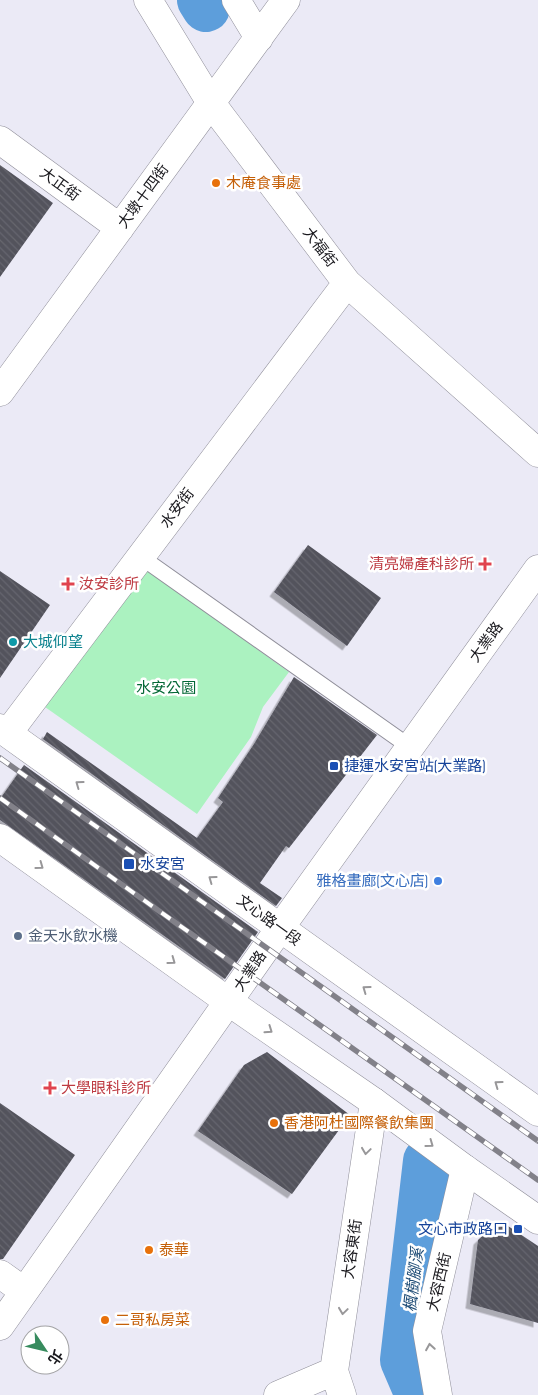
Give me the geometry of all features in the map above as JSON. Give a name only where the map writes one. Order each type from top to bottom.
[{"type":"street","name":"大福街","points":[[148,0],[211,102],[347,283],[538,453]]},
{"type":"street","points":[[236,0],[259,38]]},
{"type":"street","name":"大墩十四街","points":[[0,392],[286,0]]},
{"type":"street","name":"大正街","points":[[0,140],[120,228]]},
{"type":"street","name":"水安街","points":[[4,731],[141,557],[347,283]]},
{"type":"street","name":"大業路","points":[[0,1326],[280,928],[538,569]]},
{"type":"street","name":"文心路一段","points":[[4,731],[538,1112]]},
{"type":"street","points":[[0,838],[538,1220]]},
{"type":"street","name":"大容東街","points":[[338,1383],[374,1102]]},
{"type":"street","name":"大容西街","points":[[438,1395],[427,1331],[465,1169]]},
{"type":"street","points":[[0,1274],[24,1291]]},
{"type":"street","points":[[278,1395],[338,1383]]},
{"type":"lane","points":[[141,557],[410,747]]},
{"type":"green space","name":"水安公園","points":[[144,568],[289,672],[263,707],[251,737],[197,814],[45,707]]},
{"type":"building","points":[[0,165],[53,203],[0,277]]},
{"type":"building","points":[[308,545],[381,598],[347,646],[274,592]]},
{"type":"building","name":"大城仰望","points":[[0,571],[50,605],[0,678]]},
{"type":"building","points":[[294,677],[377,735],[289,848],[286,846],[260,883],[282,898],[276,906],[43,739],[47,732],[197,838],[223,802],[218,798],[254,744]]},
{"type":"building","points":[[24,765],[258,932],[225,979],[0,820],[0,799]]},
{"type":"building","name":"香港阿杜國際餐飲集團","points":[[267,1052],[350,1115],[292,1194],[198,1131],[244,1065]]},
{"type":"building","points":[[0,1103],[75,1155],[3,1259],[0,1259]]},
{"type":"building","points":[[508,1226],[538,1246],[538,1323],[470,1304],[478,1240],[492,1227]]},
{"type":"waterway","name":"楓樹腳溪","points":[[201,0],[206,8]]},
{"type":"waterway","name":"楓樹腳溪","points":[[419,1395],[404,1360],[427,1161]]},
{"type":"railway","points":[[0,758],[538,1141]]},
{"type":"railway","points":[[0,798],[538,1180]]},
{"type":"place","name":"木庵食事處","points":[[216,183]]},
{"type":"place","name":"清亮婦產科診所","points":[[485,564]]},
{"type":"place","name":"汝安診所","points":[[68,584]]},
{"type":"place","name":"大城仰望","points":[[13,642]]},
{"type":"place","name":"捷運水安宮站(大業路)","points":[[334,766]]},
{"type":"place","name":"水安宮","points":[[129,864]]},
{"type":"place","name":"雅格畫廊(文心店)","points":[[438,881]]},
{"type":"place","name":"金天水飲水機","points":[[18,936]]},
{"type":"place","name":"大學眼科診所","points":[[50,1088]]},
{"type":"place","name":"香港阿杜國際餐飲集團","points":[[274,1123]]},
{"type":"place","name":"文心市政路口","points":[[518,1229]]},
{"type":"place","name":"泰華","points":[[149,1250]]},
{"type":"place","name":"二哥私房菜","points":[[105,1320]]}]
